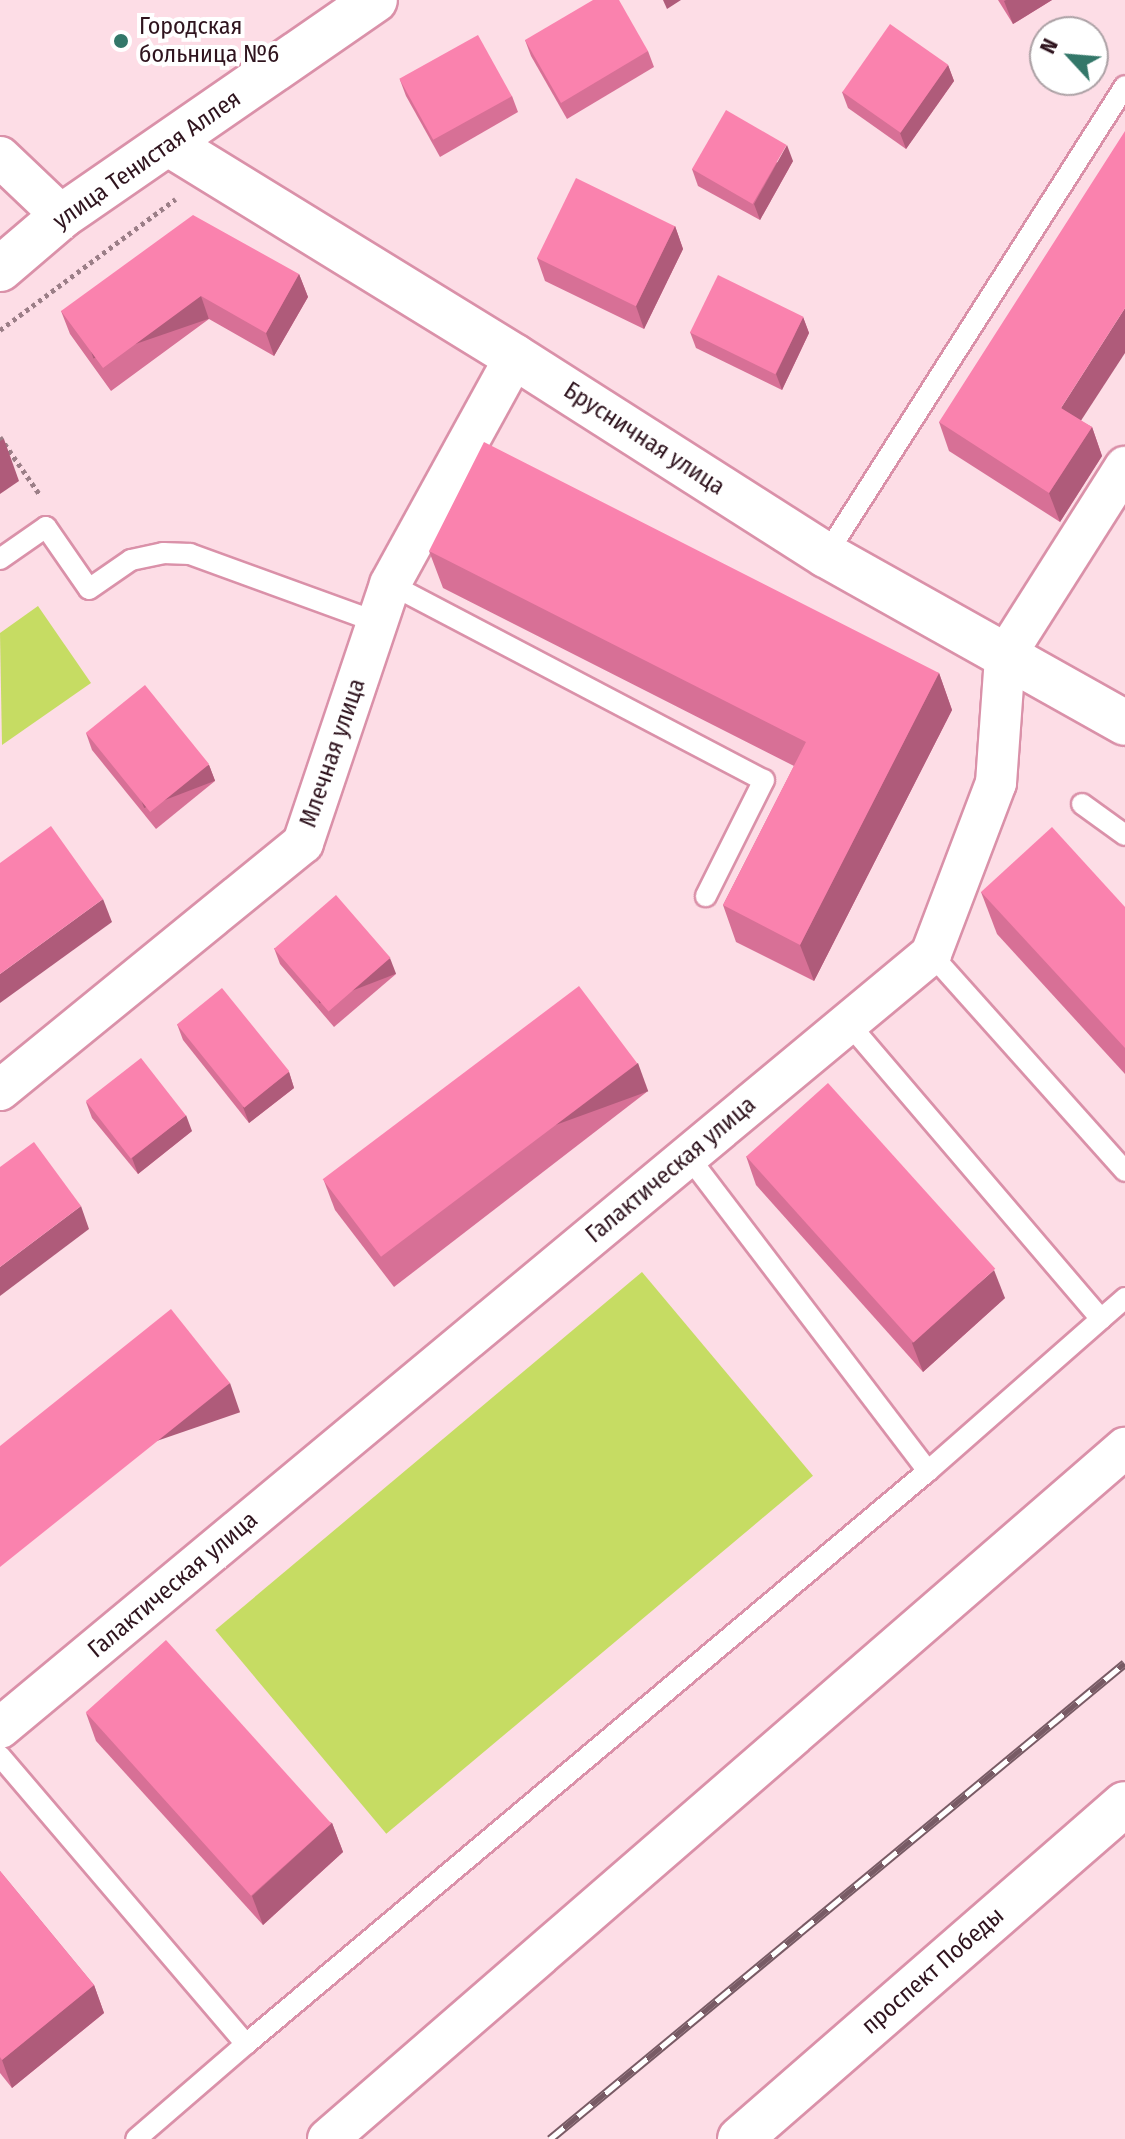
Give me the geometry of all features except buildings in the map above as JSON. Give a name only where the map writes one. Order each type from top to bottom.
[{"type":"street","name":"улица Тенистая Аллея","points":[[0,269],[62,216],[375,0]]},
{"type":"street","name":"Брусничная улица","points":[[169,144],[515,357],[826,555],[1125,723]]},
{"type":"street","points":[[0,157],[62,216]]},
{"type":"street","name":"Млечная улица","points":[[0,1090],[303,843],[390,584],[515,357]]},
{"type":"street","name":"Галактическая улица","points":[[0,1728],[931,954],[996,783],[1005,656],[1125,467]]},
{"type":"street","points":[[328,2139],[1125,1448]]},
{"type":"street","name":"проспект Победы","points":[[740,2139],[1125,1804]]},
{"type":"lane","points":[[826,555],[1125,86]]},
{"type":"lane","points":[[0,559],[46,527],[89,589],[131,560],[163,553],[190,554],[377,622]]},
{"type":"lane","points":[[390,584],[764,780],[706,896]]},
{"type":"lane","points":[[1082,804],[1125,835]]},
{"type":"lane","points":[[931,954],[1125,1171]]},
{"type":"lane","points":[[848,1023],[1101,1319]]},
{"type":"lane","points":[[688,1156],[928,1471]]},
{"type":"lane","points":[[136,2139],[928,1471],[1125,1298]]},
{"type":"lane","points":[[0,1756],[246,2044]]},
{"type":"path","points":[[0,330],[212,171]]},
{"type":"path","points":[[0,437],[57,519],[46,527]]},
{"type":"green space","points":[[38,606],[91,683],[2,745],[0,633]]},
{"type":"green space","points":[[642,1272],[813,1476],[386,1834],[215,1630]]},
{"type":"railway","points":[[550,2139],[1125,1663]]},
{"type":"place","name":"Городская больница №6","points":[[121,41]]}]
